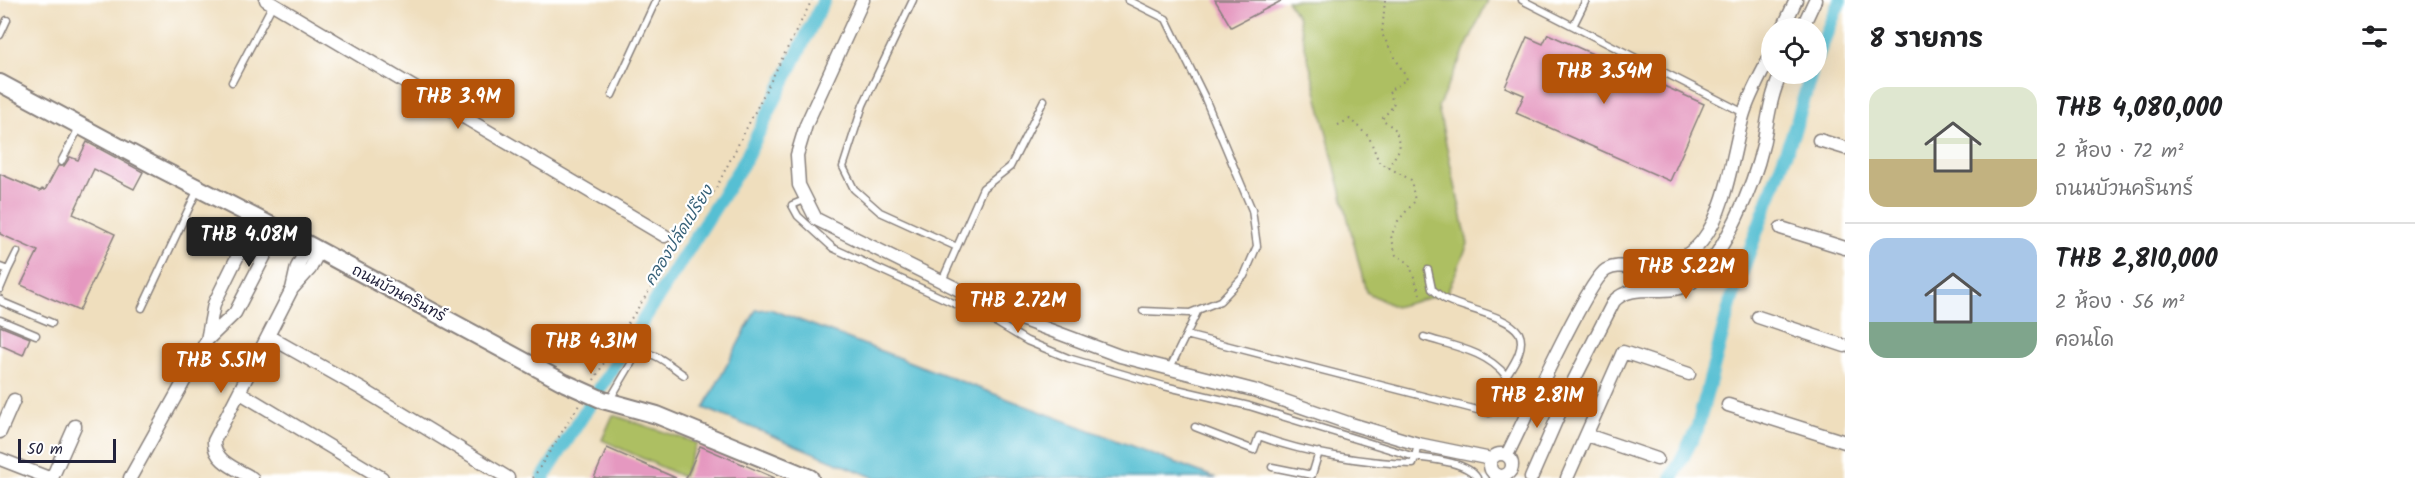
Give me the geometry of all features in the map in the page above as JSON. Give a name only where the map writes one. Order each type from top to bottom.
[{"type":"street","points":[[863,0],[806,125],[797,155],[799,185],[816,219],[1010,315],[1120,356],[1252,390],[1418,444],[1491,459],[1498,454],[1507,455],[1512,462],[1511,470],[1504,476],[1495,476],[1490,467],[1491,459]]},
{"type":"street","points":[[1788,18],[1796,0]]},
{"type":"street","points":[[1807,18],[1815,0]]},
{"type":"street","points":[[270,2],[665,237]]},
{"type":"street","points":[[1507,455],[1571,326],[1593,285],[1605,270],[1623,264],[1638,268],[1680,260],[1692,253],[1713,225],[1744,113],[1761,77]]},
{"type":"street","name":"ถนนบัวนครินทร์","points":[[0,83],[565,383],[606,401],[657,415],[810,478]]},
{"type":"street","points":[[1531,478],[1574,382],[1614,301],[1620,294],[1633,290],[1664,291],[1690,283],[1710,265],[1722,248],[1757,165],[1770,100],[1777,84]]},
{"type":"street","points":[[1819,140],[1845,148]]},
{"type":"street","points":[[207,340],[214,304],[256,219]]},
{"type":"street","points":[[1781,228],[1845,248]]},
{"type":"street","points":[[130,478],[207,340],[235,313],[278,230]]},
{"type":"street","points":[[252,478],[218,457],[213,449],[214,441],[292,289],[310,269],[314,248]]},
{"type":"street","points":[[1758,317],[1845,346]]},
{"type":"street","points":[[268,336],[360,388],[508,478]]},
{"type":"street","points":[[1567,478],[1623,352],[1689,374]]},
{"type":"street","points":[[239,392],[382,478]]},
{"type":"street","points":[[0,432],[14,400]]},
{"type":"street","points":[[1728,405],[1845,442]]},
{"type":"street","points":[[0,459],[50,478],[75,426]]},
{"type":"street","points":[[1587,435],[1657,459]]},
{"type":"lane","points":[[612,95],[656,0]]},
{"type":"lane","points":[[913,0],[863,105],[843,167],[854,189],[880,212],[957,247]]},
{"type":"lane","points":[[1128,0],[1166,19],[1204,96],[1252,210],[1257,246],[1244,276],[1220,301],[1190,313],[1143,311]]},
{"type":"lane","points":[[1522,0],[1744,113]]},
{"type":"lane","points":[[1574,27],[1586,0]]},
{"type":"lane","points":[[232,82],[270,2]]},
{"type":"lane","points":[[0,35],[7,20]]},
{"type":"lane","points":[[942,281],[983,188],[1010,167],[1044,100]]},
{"type":"lane","points":[[61,162],[80,127]]},
{"type":"lane","points":[[142,308],[198,189]]},
{"type":"lane","points":[[807,200],[792,205],[798,216],[832,248],[997,323],[1027,341],[1068,358],[1164,386],[1249,406],[1415,457],[1459,465],[1476,474],[1477,478]]},
{"type":"lane","points":[[0,289],[17,252]]},
{"type":"lane","points":[[0,267],[8,270]]},
{"type":"lane","points":[[1186,335],[1489,413],[1499,399],[1506,376],[1518,357],[1521,345],[1519,334],[1509,323],[1446,300],[1432,289],[1428,270]]},
{"type":"lane","points":[[0,299],[2,302],[52,322]]},
{"type":"lane","points":[[1170,368],[1198,310]]},
{"type":"lane","points":[[0,320],[36,335]]},
{"type":"lane","points":[[1424,337],[1478,354],[1497,365],[1506,376]]},
{"type":"lane","points":[[606,401],[640,353],[648,352],[684,375]]},
{"type":"lane","points":[[1195,427],[1254,450],[1259,436],[1288,447],[1392,464],[1413,464],[1418,444]]},
{"type":"lane","points":[[1272,467],[1312,475],[1319,452]]},
{"type":"path","points":[[592,384],[619,337],[715,190],[812,0]]},
{"type":"path","points":[[1385,0],[1382,34],[1407,79],[1389,91],[1394,105],[1382,119],[1396,130],[1400,148],[1388,168]]},
{"type":"path","points":[[1338,125],[1350,119],[1369,137],[1379,162],[1411,180],[1415,201],[1398,221],[1391,236],[1396,255],[1409,263],[1420,294]]},
{"type":"path","points":[[533,478],[581,403]]},
{"type":"green space","points":[[1287,0],[1488,0],[1438,107],[1468,244],[1447,293],[1395,307],[1366,292],[1298,18]]},
{"type":"green space","points":[[613,415],[697,443],[683,477],[602,440]]},
{"type":"water","points":[[770,309],[1216,478],[875,478],[704,408],[756,310]]},
{"type":"building","points":[[1215,0],[1283,0],[1231,27]]},
{"type":"building","points":[[1548,34],[1704,104],[1670,181],[1516,113],[1524,95],[1505,87],[1527,37],[1543,44]]},
{"type":"building","points":[[87,142],[143,172],[134,189],[94,169],[73,214],[115,234],[79,311],[21,285],[38,251],[0,234],[0,174],[40,191],[45,190],[58,166],[64,166],[70,157],[78,160]]},
{"type":"building","points":[[0,326],[30,338],[23,355],[0,345]]},
{"type":"building","points":[[700,446],[775,478],[686,478]]},
{"type":"building","points":[[607,448],[676,478],[594,478]]},
{"type":"waterway","name":"คลองปลัดเปรียง","points":[[543,478],[745,160],[824,0]]},
{"type":"waterway","points":[[1827,32],[1840,0]]},
{"type":"waterway","points":[[1672,478],[1697,429],[1731,301],[1796,125],[1808,84]]}]
